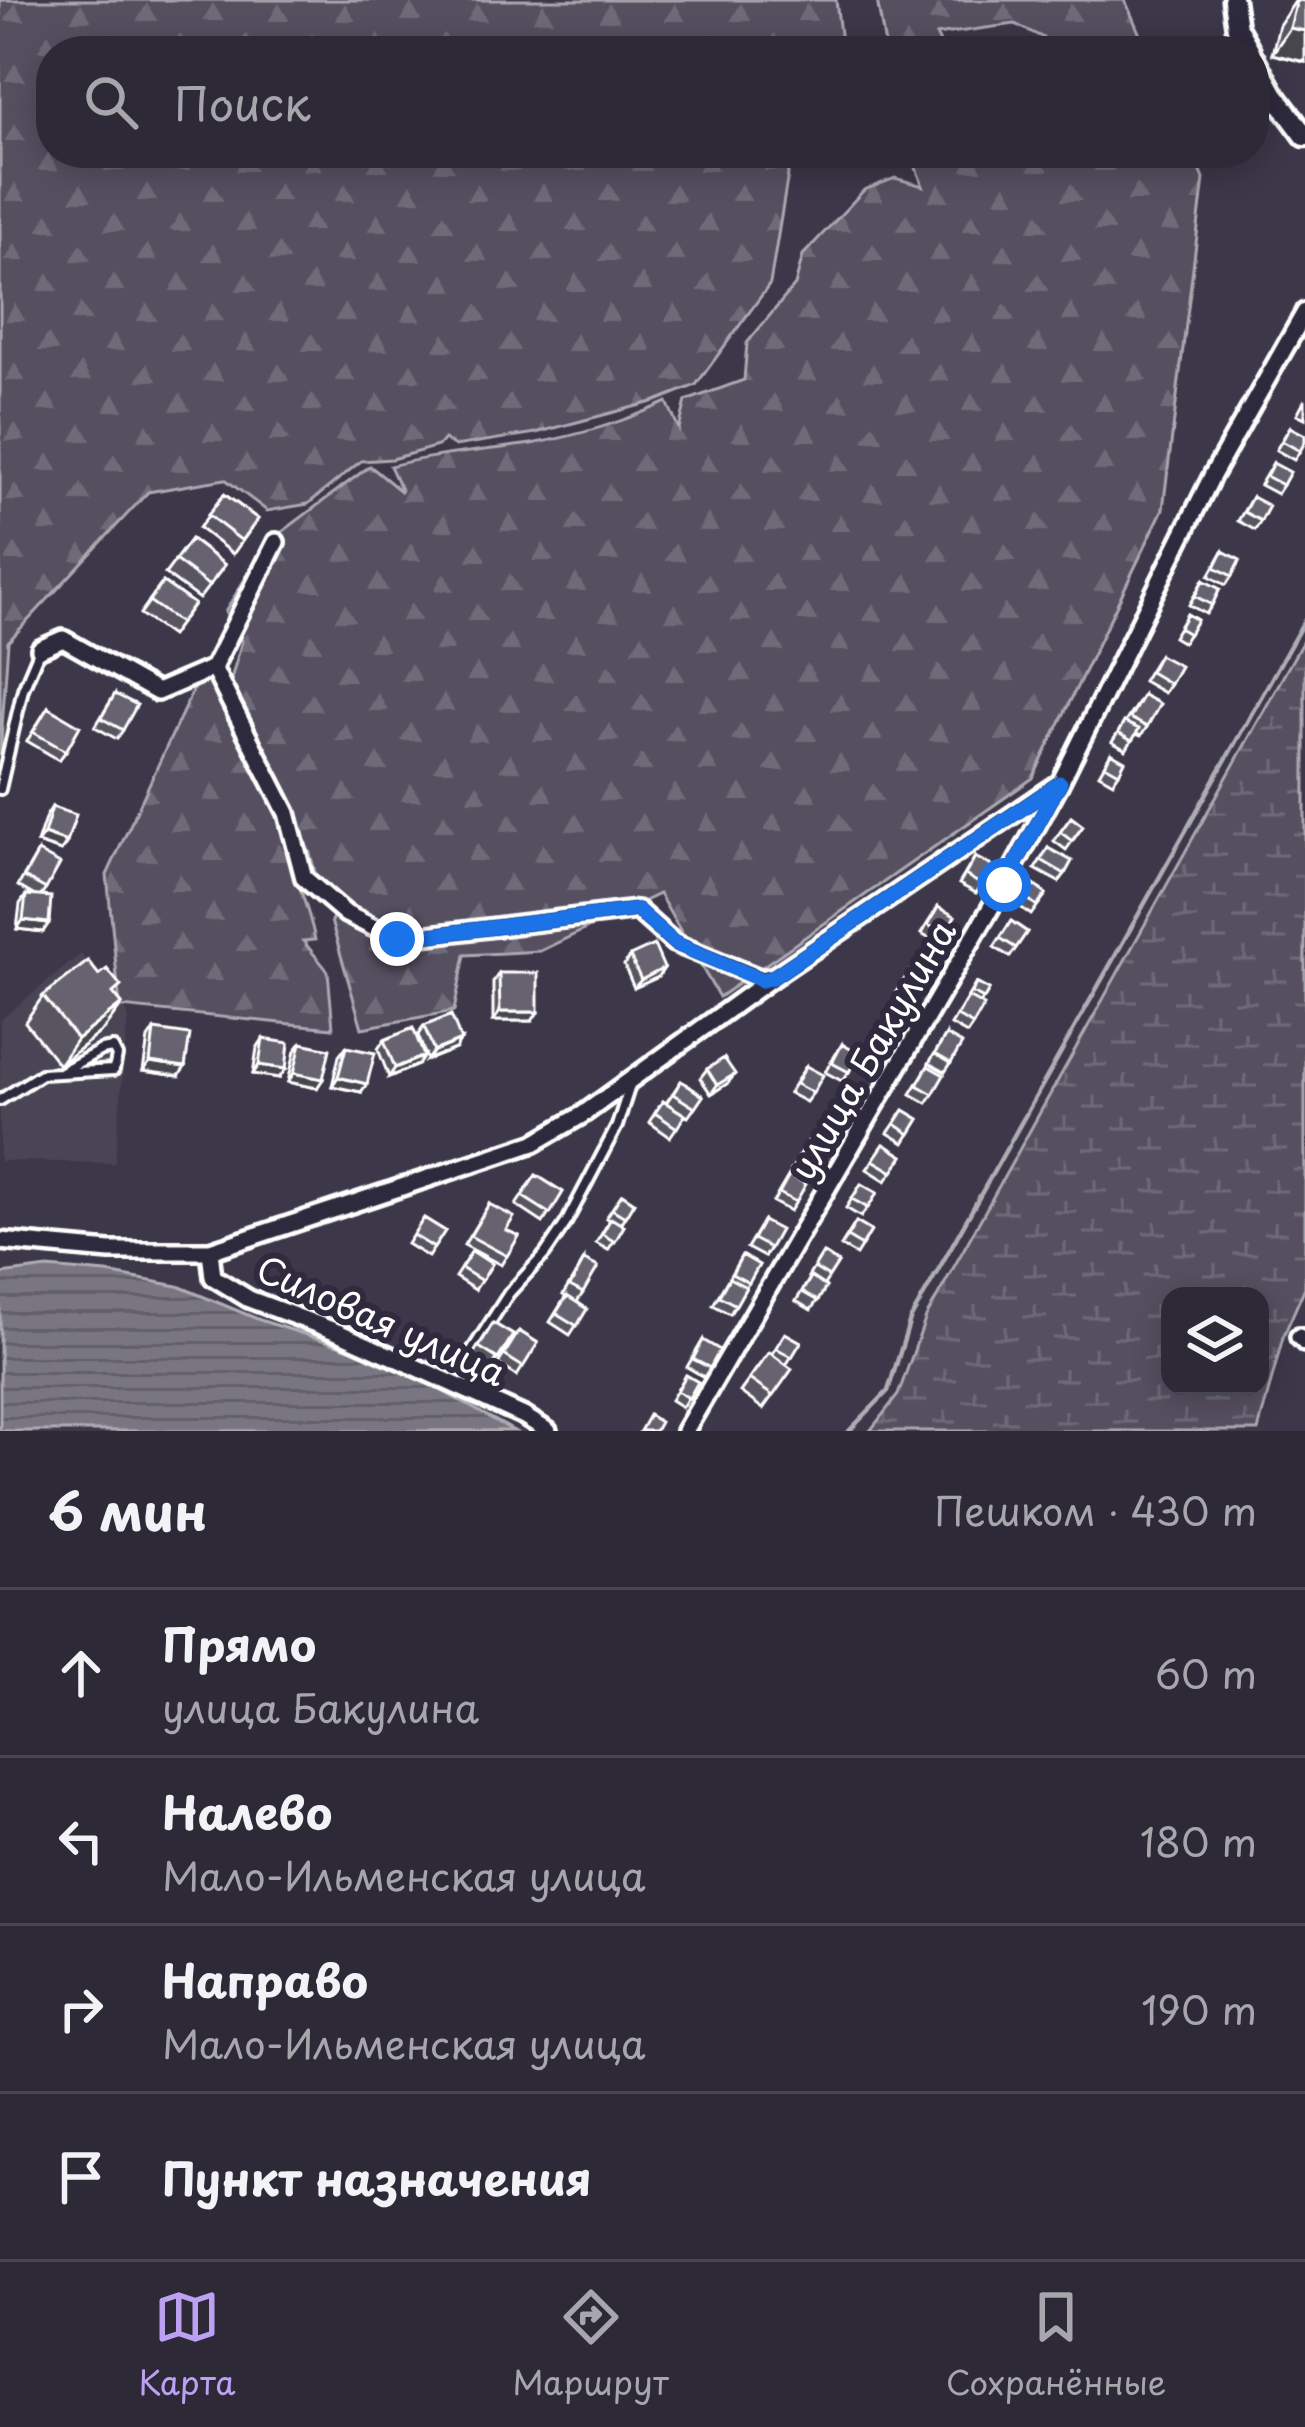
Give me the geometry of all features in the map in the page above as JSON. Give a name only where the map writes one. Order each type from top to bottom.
[{"type":"street","points":[[1233,0],[1241,36]]},
{"type":"street","points":[[1269,85],[1305,136]]},
{"type":"street","name":"улица Бакулина","points":[[685,1431],[1060,783],[1213,474],[1305,312]]},
{"type":"street","points":[[40,649],[63,639],[157,692],[213,668],[276,542]]},
{"type":"street","points":[[213,668],[286,813],[304,878],[346,914],[397,939],[637,910],[674,943],[762,980],[773,977]]},
{"type":"street","points":[[0,1241],[110,1251],[210,1251],[534,1143],[632,1081],[773,977],[1060,783]]},
{"type":"street","name":"Силовая улица","points":[[210,1251],[214,1277],[249,1299],[340,1333],[548,1431]]},
{"type":"lane","points":[[0,788],[23,689],[40,649]]},
{"type":"lane","points":[[0,1100],[40,1074],[114,1070],[117,1056],[113,1048],[101,1050],[62,1072]]},
{"type":"lane","points":[[469,1354],[508,1293],[545,1254],[566,1223],[617,1126],[632,1081]]},
{"type":"shaded area","points":[[81,954],[128,1015],[115,1163],[0,1161],[0,1020]]},
{"type":"shaded area","points":[[48,1268],[178,1286],[260,1320],[388,1361],[514,1431],[0,1431],[0,1274]]},
{"type":"green space","points":[[0,0],[836,0],[840,36],[36,36],[36,168],[787,168],[788,174],[770,284],[696,385],[656,401],[536,433],[455,446],[444,439],[438,446],[392,459],[361,461],[308,504],[267,511],[225,479],[148,492],[8,642],[0,757]]},
{"type":"green space","points":[[877,0],[1125,0],[1141,36],[1039,36],[1015,24],[936,36],[883,36]]},
{"type":"green space","points":[[916,168],[1199,168],[1204,179],[1163,509],[1033,778],[719,997],[659,894],[540,951],[465,955],[454,1011],[362,1028],[331,921],[339,905],[321,895],[310,853],[284,800],[285,835],[315,940],[303,941],[328,971],[333,1028],[120,1007],[107,875],[198,679],[222,686],[237,738],[273,778],[229,686],[242,641],[225,612],[266,544],[370,466],[402,492],[390,466],[565,437],[667,402],[679,429],[686,401],[744,380],[747,343],[795,285],[803,255],[864,190],[895,178],[923,186]]},
{"type":"green space","points":[[1305,637],[1305,1287],[1283,1337],[1269,1390],[1269,1287],[1161,1287],[1161,1395],[1268,1395],[1258,1431],[870,1431],[898,1395],[926,1317]]},
{"type":"building","points":[[1297,0],[1305,1],[1305,31],[1290,28]]},
{"type":"building","points":[[1290,427],[1305,435],[1300,451],[1282,441]]},
{"type":"building","points":[[1273,463],[1290,472],[1283,485],[1266,476]]},
{"type":"building","points":[[224,494],[258,519],[242,541],[208,515]]},
{"type":"building","points":[[1252,497],[1269,506],[1261,521],[1244,512]]},
{"type":"building","points":[[191,539],[225,565],[209,586],[175,560]]},
{"type":"building","points":[[1223,551],[1240,560],[1232,576],[1215,567]]},
{"type":"building","points":[[1203,580],[1220,589],[1212,605],[1195,596]]},
{"type":"building","points":[[163,582],[194,604],[180,623],[149,601]]},
{"type":"building","points":[[1187,614],[1197,620],[1189,634],[1179,628]]},
{"type":"building","points":[[1159,655],[1180,666],[1170,684],[1150,672]]},
{"type":"building","points":[[115,694],[137,705],[123,730],[101,718]]},
{"type":"building","points":[[1143,695],[1160,704],[1147,727],[1130,718]]},
{"type":"building","points":[[48,707],[80,726],[66,751],[33,732]]},
{"type":"building","points":[[1124,722],[1139,729],[1132,741],[1118,733]]},
{"type":"building","points":[[1111,753],[1125,761],[1119,773],[1105,765]]},
{"type":"building","points":[[52,807],[76,815],[67,842],[44,834]]},
{"type":"building","points":[[1071,817],[1083,826],[1072,841],[1060,832]]},
{"type":"building","points":[[1048,848],[1072,861],[1065,874],[1041,860]]},
{"type":"building","points":[[38,852],[60,864],[46,889],[24,877]]},
{"type":"building","points":[[975,857],[992,866],[982,885],[965,875]]},
{"type":"building","points":[[1034,885],[1046,894],[1037,906],[1025,897]]},
{"type":"building","points":[[26,895],[51,897],[49,923],[23,920]]},
{"type":"building","points":[[938,907],[955,916],[945,934],[928,925]]},
{"type":"building","points":[[1011,921],[1027,932],[1016,948],[1000,938]]},
{"type":"building","points":[[654,945],[664,968],[641,980],[630,956]]},
{"type":"building","points":[[88,961],[99,975],[107,969],[121,986],[113,993],[122,1004],[77,1039],[43,996]]},
{"type":"building","points":[[910,971],[925,981],[916,996],[900,986]]},
{"type":"building","points":[[499,973],[538,973],[538,1012],[500,1012]]},
{"type":"building","points":[[976,983],[989,990],[984,999],[972,993]]},
{"type":"building","points":[[968,997],[984,1006],[973,1025],[957,1016]]},
{"type":"building","points":[[891,1013],[904,1020],[897,1032],[884,1025]]},
{"type":"building","points":[[451,1015],[461,1040],[434,1051],[424,1026]]},
{"type":"building","points":[[413,1028],[424,1056],[395,1068],[384,1040]]},
{"type":"building","points":[[154,1030],[190,1035],[185,1067],[150,1062]]},
{"type":"building","points":[[946,1035],[962,1044],[951,1063],[935,1054]]},
{"type":"building","points":[[263,1039],[289,1043],[286,1069],[259,1065]]},
{"type":"building","points":[[301,1043],[330,1049],[323,1079],[294,1073]]},
{"type":"building","points":[[842,1044],[859,1054],[849,1072],[832,1063]]},
{"type":"building","points":[[346,1047],[375,1053],[367,1084],[338,1077]]},
{"type":"building","points":[[724,1058],[735,1074],[717,1085],[707,1069]]},
{"type":"building","points":[[806,1066],[823,1075],[813,1093],[796,1084]]},
{"type":"building","points":[[928,1066],[944,1075],[933,1094],[917,1085]]},
{"type":"building","points":[[681,1081],[703,1096],[695,1108],[673,1094]]},
{"type":"building","points":[[663,1101],[685,1115],[677,1128],[655,1113]]},
{"type":"building","points":[[904,1110],[919,1119],[910,1134],[895,1124]]},
{"type":"building","points":[[829,1116],[845,1125],[836,1141],[820,1131]]},
{"type":"building","points":[[807,1143],[824,1153],[814,1171],[797,1161]]},
{"type":"building","points":[[884,1144],[903,1156],[893,1172],[873,1160]]},
{"type":"building","points":[[536,1175],[563,1192],[550,1214],[522,1196]]},
{"type":"building","points":[[789,1175],[806,1184],[796,1202],[779,1193]]},
{"type":"building","points":[[861,1184],[877,1193],[868,1208],[852,1199]]},
{"type":"building","points":[[622,1194],[634,1202],[625,1217],[612,1209]]},
{"type":"building","points":[[489,1204],[514,1217],[506,1230],[519,1236],[507,1256],[470,1236]]},
{"type":"building","points":[[424,1218],[445,1231],[434,1248],[413,1235]]},
{"type":"building","points":[[611,1218],[624,1226],[615,1242],[602,1234]]},
{"type":"building","points":[[763,1221],[780,1230],[770,1248],[753,1239]]},
{"type":"building","points":[[856,1222],[871,1231],[862,1246],[847,1237]]},
{"type":"building","points":[[472,1251],[492,1264],[482,1281],[461,1268]]},
{"type":"building","points":[[823,1253],[838,1263],[829,1277],[814,1268]]},
{"type":"building","points":[[742,1255],[759,1265],[749,1283],[732,1274]]},
{"type":"building","points":[[584,1260],[598,1267],[583,1293],[570,1286]]},
{"type":"building","points":[[811,1277],[826,1287],[818,1301],[802,1292]]},
{"type":"building","points":[[729,1278],[746,1287],[736,1305],[719,1296]]},
{"type":"building","points":[[567,1296],[587,1309],[577,1326],[556,1313]]},
{"type":"building","points":[[493,1323],[513,1335],[498,1359],[479,1347]]},
{"type":"building","points":[[519,1331],[538,1343],[523,1367],[504,1355]]},
{"type":"building","points":[[785,1333],[801,1342],[792,1357],[776,1348]]},
{"type":"building","points":[[703,1340],[720,1350],[710,1368],[693,1359]]},
{"type":"building","points":[[769,1352],[792,1369],[773,1396],[749,1379]]},
{"type":"building","points":[[686,1375],[698,1382],[689,1398],[677,1391]]},
{"type":"building","points":[[649,1415],[660,1422],[655,1431],[640,1431]]},
{"type":"waterway","points":[[849,1431],[888,1391],[910,1320],[1305,619]]},
{"type":"route","points":[[397,939],[637,910],[674,943],[762,980],[1060,783],[1004,885]]}]
